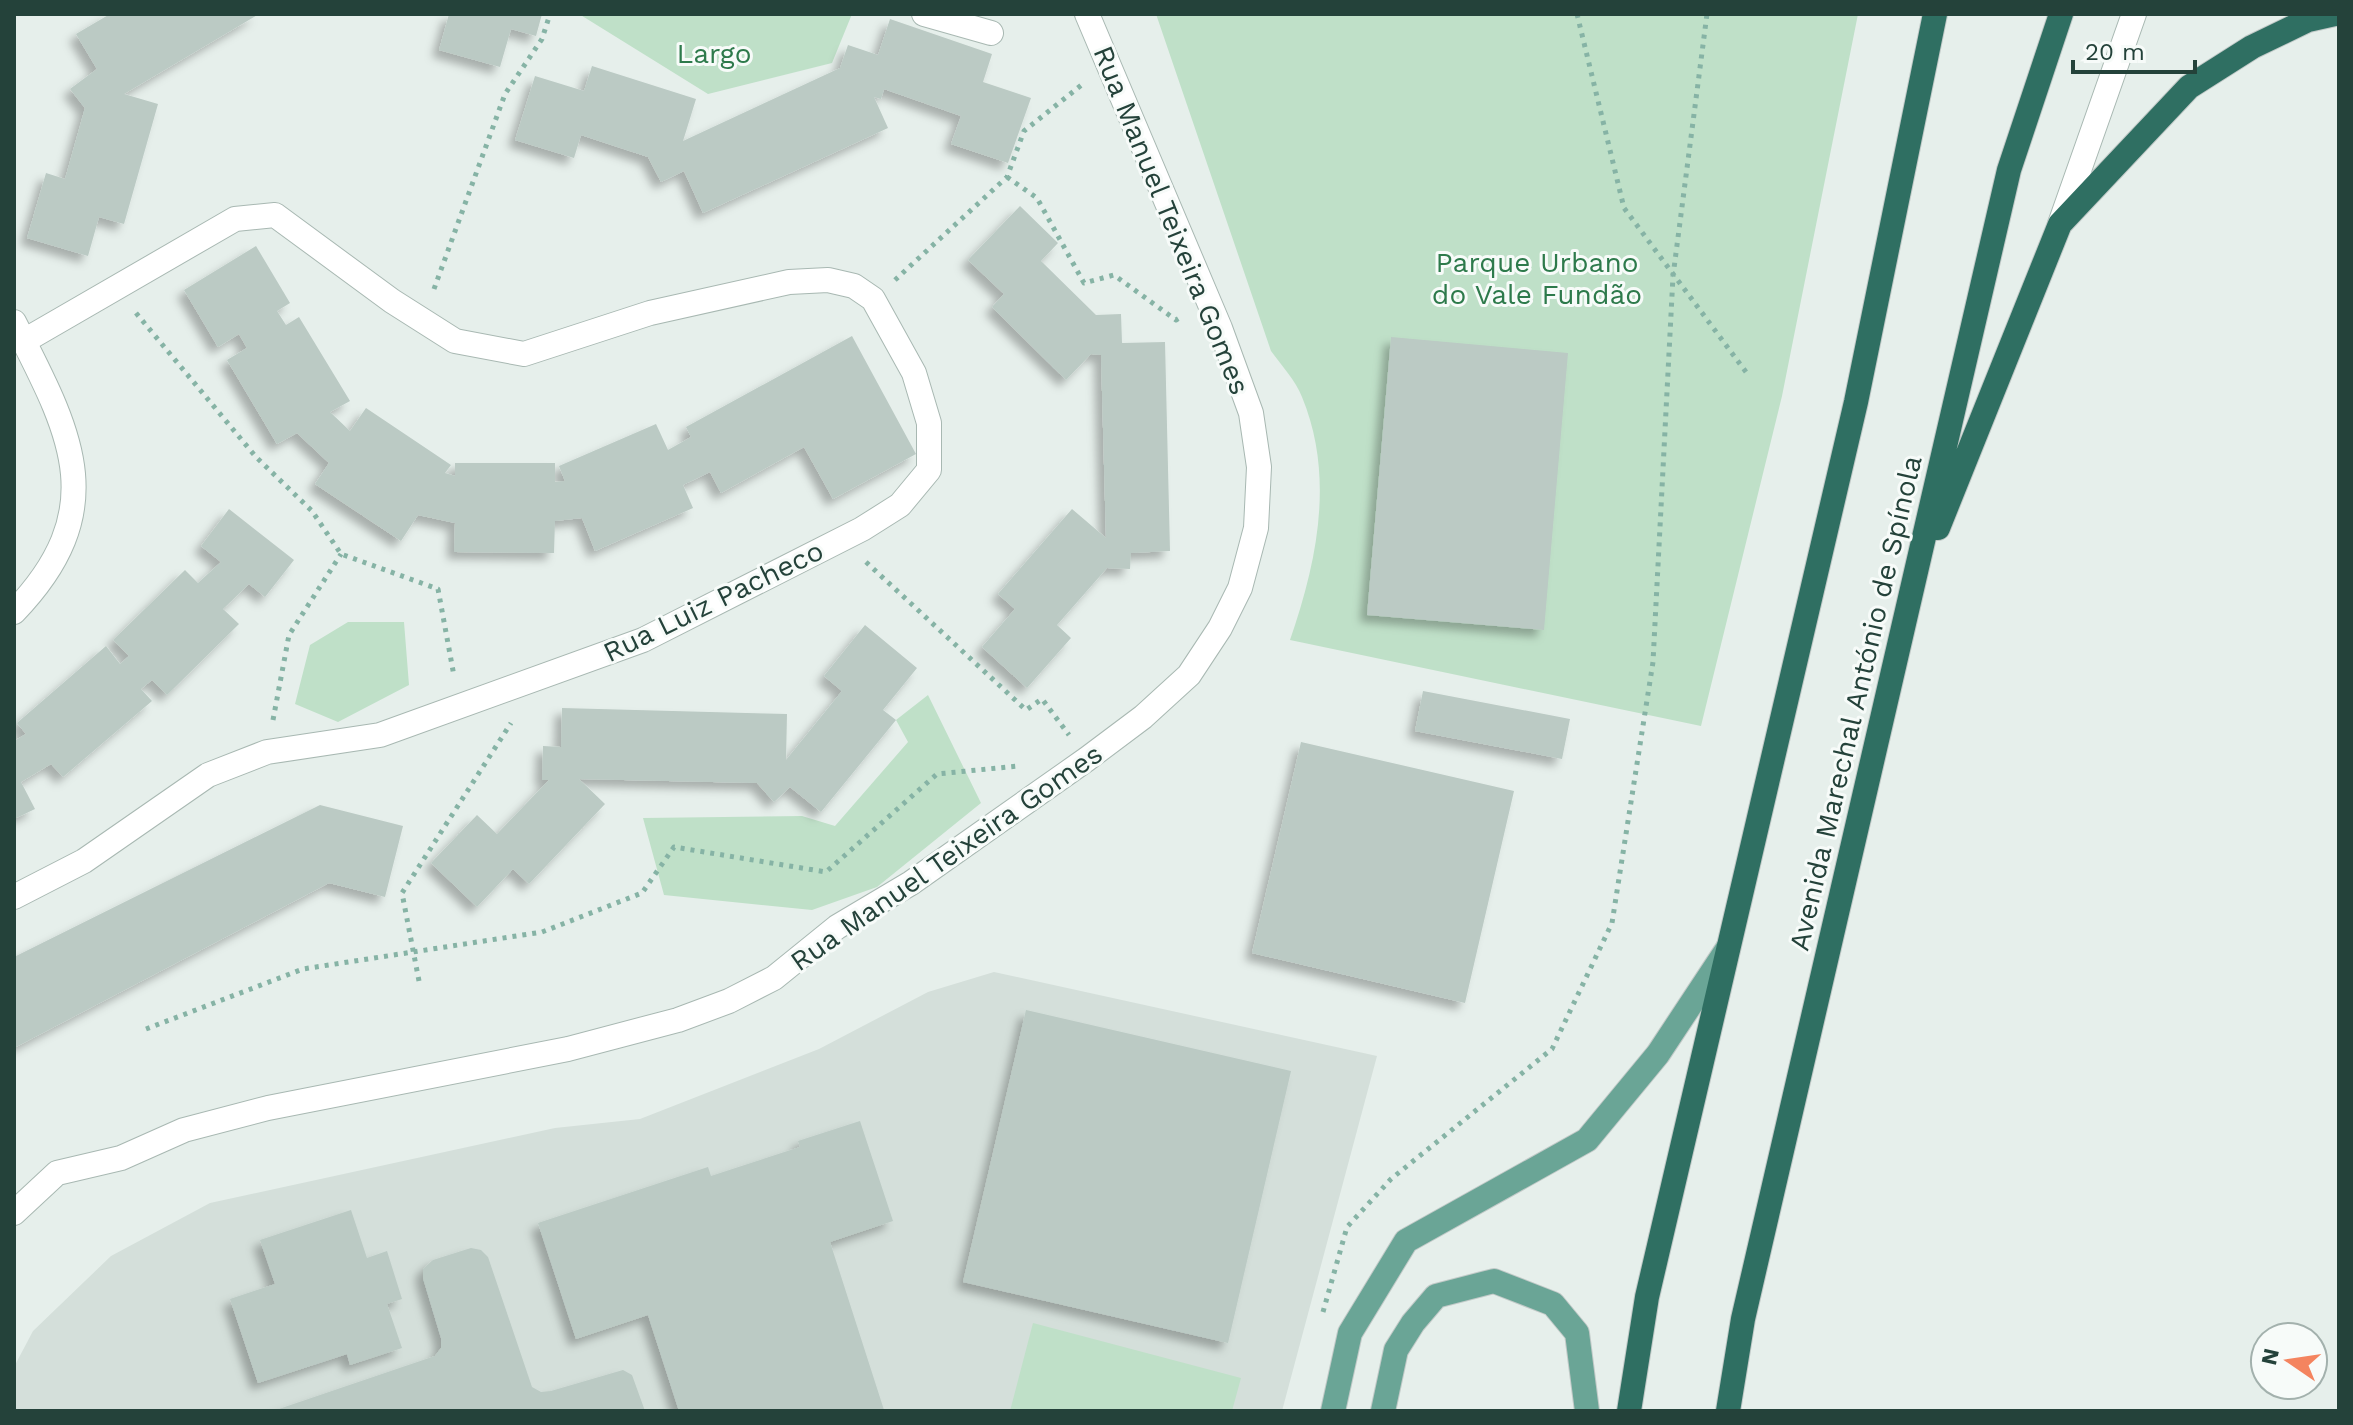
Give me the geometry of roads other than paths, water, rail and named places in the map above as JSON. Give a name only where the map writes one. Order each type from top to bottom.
[{"type":"highway","points":[[1629,1411],[1647,1297],[1856,402],[1935,14]]},
{"type":"highway","name":"Avenida Marechal António de Spínola","points":[[1728,1411],[1743,1319],[2009,170],[2061,14]]},
{"type":"highway","points":[[1909,601],[2060,224],[2189,87],[2252,47],[2308,20],[2335,14]]},
{"type":"main road","points":[[1333,1411],[1350,1333],[1406,1241],[1587,1140],[1658,1054],[1729,946]]},
{"type":"main road","points":[[1383,1411],[1396,1350],[1413,1323],[1436,1296],[1494,1281],[1553,1304],[1577,1333],[1587,1411]]},
{"type":"street","points":[[924,14],[991,33]]},
{"type":"street","name":"Rua Manuel Teixeira Gomes","points":[[14,1213],[57,1173],[121,1158],[184,1130],[268,1108],[568,1049],[678,1020],[774,978],[837,927],[911,883],[1087,759],[1143,717],[1189,675],[1220,628],[1240,588],[1256,528],[1259,467],[1251,413],[1210,302],[1087,14]]},
{"type":"street","points":[[2060,224],[2134,14]]},
{"type":"street","name":"Rua Luiz Pacheco","points":[[14,897],[84,861],[208,775],[267,752],[380,735],[643,640],[842,539],[900,505],[929,470],[929,423],[914,373],[873,299],[854,286],[828,280],[789,282],[650,313],[524,354],[455,341],[275,215],[235,219],[115,288],[19,332]]},
{"type":"street","points":[[14,612],[39,587],[56,554],[74,497],[73,453],[57,408],[19,332]]},
{"type":"park label","name":"Largo","points":[[714,53]]},
{"type":"park label","name":"Parque Urbano do Vale Fundão","points":[[1537,278]]}]
